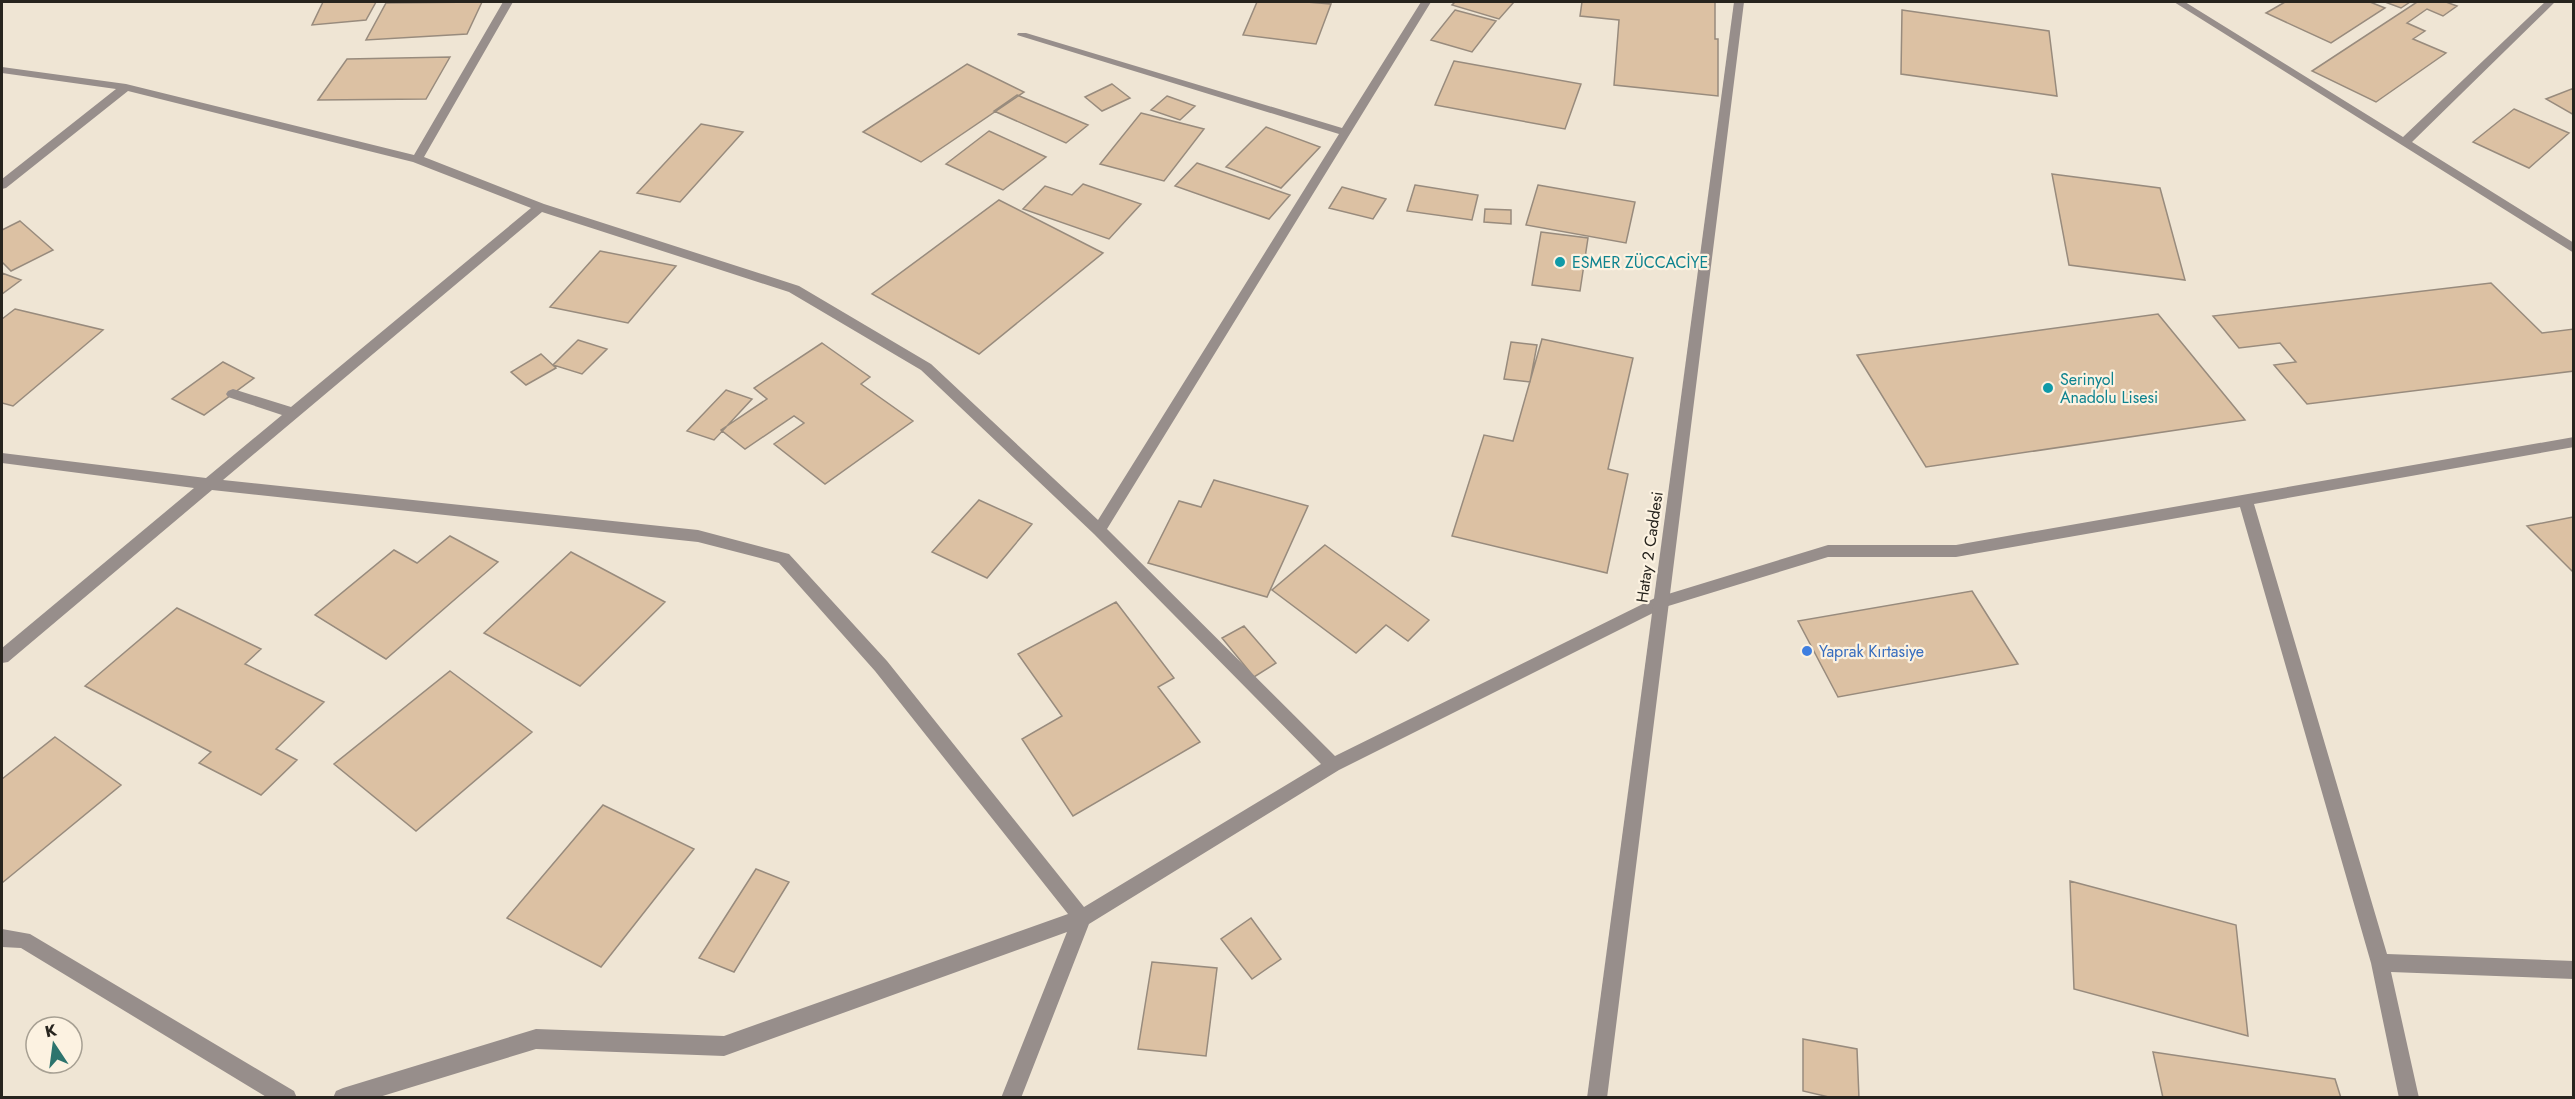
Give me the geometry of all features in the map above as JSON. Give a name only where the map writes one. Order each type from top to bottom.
[{"type":"street","points":[[417,159],[508,2]]},
{"type":"street","points":[[1100,530],[1426,2]]},
{"type":"street","name":"Hatay 2 Caddesi","points":[[1597,1098],[1739,2]]},
{"type":"street","points":[[2179,2],[2574,249]]},
{"type":"street","points":[[2404,143],[2550,2]]},
{"type":"street","points":[[1022,35],[1345,132]]},
{"type":"street","points":[[2,70],[126,87],[417,159],[540,207],[794,289],[926,367],[1100,530],[1333,765]]},
{"type":"street","points":[[2,185],[126,87]]},
{"type":"street","points":[[2,657],[540,207]]},
{"type":"street","points":[[233,394],[293,413]]},
{"type":"street","points":[[343,1098],[536,1039],[724,1046],[1082,918],[1333,765],[1660,602],[1828,551],[1956,551],[2574,442]]},
{"type":"street","points":[[2,458],[208,484],[698,536],[784,558],[881,666],[1082,918]]},
{"type":"street","points":[[2245,500],[2380,963],[2409,1098]]},
{"type":"street","points":[[1011,1098],[1082,918]]},
{"type":"street","points":[[2,938],[24,940],[287,1098]]},
{"type":"street","points":[[2380,963],[2574,970]]},
{"type":"building","points":[[323,2],[376,2],[366,20],[312,25]]},
{"type":"building","points":[[482,2],[467,34],[366,40],[386,3]]},
{"type":"building","points":[[1257,2],[1331,4],[1316,44],[1243,35]]},
{"type":"building","points":[[1455,2],[1514,2],[1499,19],[1452,5]]},
{"type":"building","points":[[1582,2],[1715,2],[1715,39],[1718,39],[1718,96],[1614,85],[1619,20],[1580,16]]},
{"type":"building","points":[[2285,2],[2370,2],[2385,8],[2331,43],[2266,13]]},
{"type":"building","points":[[2385,2],[2410,2],[2401,8]]},
{"type":"building","points":[[2417,2],[2446,2],[2457,6],[2443,16],[2427,9],[2407,23],[2425,31],[2413,39],[2446,53],[2376,102],[2312,71]]},
{"type":"building","points":[[1455,10],[1496,21],[1472,52],[1431,40]]},
{"type":"building","points":[[1902,10],[2049,31],[2057,96],[1901,74]]},
{"type":"building","points":[[450,57],[426,99],[318,100],[347,59]]},
{"type":"building","points":[[1454,61],[1581,84],[1565,129],[1435,105]]},
{"type":"building","points":[[967,64],[1024,92],[921,162],[863,132]]},
{"type":"building","points":[[1112,84],[1130,98],[1102,111],[1085,97]]},
{"type":"building","points":[[2574,88],[2574,115],[2546,99]]},
{"type":"building","points":[[1017,95],[1088,125],[1066,143],[994,111]]},
{"type":"building","points":[[1167,96],[1195,106],[1180,120],[1151,110]]},
{"type":"building","points":[[2514,109],[2569,133],[2529,168],[2473,142]]},
{"type":"building","points":[[1141,113],[1204,129],[1164,181],[1100,164]]},
{"type":"building","points":[[701,124],[743,132],[680,202],[637,193]]},
{"type":"building","points":[[1266,127],[1320,147],[1281,188],[1226,167]]},
{"type":"building","points":[[989,131],[1046,157],[1003,190],[946,164]]},
{"type":"building","points":[[1197,163],[1290,195],[1269,219],[1175,186]]},
{"type":"building","points":[[2052,174],[2160,188],[2185,280],[2069,265]]},
{"type":"building","points":[[1083,184],[1141,204],[1109,239],[1023,209],[1045,186],[1072,195]]},
{"type":"building","points":[[1415,185],[1478,195],[1472,220],[1407,211]]},
{"type":"building","points":[[1538,185],[1635,202],[1626,243],[1526,225]]},
{"type":"building","points":[[1342,187],[1386,199],[1373,219],[1329,208]]},
{"type":"building","points":[[999,200],[1103,253],[979,354],[872,294]]},
{"type":"building","points":[[1485,209],[1511,210],[1511,224],[1484,222]]},
{"type":"building","points":[[20,221],[53,250],[11,271],[2,262],[2,230]]},
{"type":"building","name":"ESMER ZÜCCACİYE","points":[[1541,232],[1588,238],[1580,291],[1532,285]]},
{"type":"building","points":[[600,251],[676,266],[628,323],[550,307]]},
{"type":"building","points":[[2,273],[21,280],[2,294]]},
{"type":"building","points":[[2491,283],[2542,333],[2574,329],[2574,371],[2307,404],[2274,365],[2296,362],[2280,343],[2239,348],[2213,316]]},
{"type":"building","points":[[15,309],[103,330],[13,406],[2,403],[2,319]]},
{"type":"building","name":"Serinyol Anadolu Lisesi","points":[[2158,314],[2245,420],[1926,467],[1857,355]]},
{"type":"building","points":[[1542,339],[1633,358],[1608,469],[1628,474],[1607,573],[1452,536],[1484,435],[1513,441]]},
{"type":"building","points":[[578,340],[607,349],[582,374],[553,365]]},
{"type":"building","points":[[1511,342],[1537,345],[1530,382],[1504,379]]},
{"type":"building","points":[[822,343],[870,377],[861,384],[913,421],[825,484],[774,444],[804,423],[794,416],[745,449],[721,430],[767,399],[754,388]]},
{"type":"building","points":[[541,354],[556,368],[526,385],[511,372]]},
{"type":"building","points":[[223,362],[254,378],[204,415],[172,399]]},
{"type":"building","points":[[726,390],[752,399],[714,440],[687,431]]},
{"type":"building","points":[[1214,480],[1308,506],[1267,597],[1148,563],[1179,501],[1201,507]]},
{"type":"building","points":[[979,500],[1032,524],[987,578],[932,552]]},
{"type":"building","points":[[2574,517],[2574,573],[2527,526]]},
{"type":"building","points":[[450,536],[498,562],[386,659],[315,615],[394,550],[417,563]]},
{"type":"building","points":[[1325,545],[1429,620],[1408,641],[1386,625],[1356,653],[1272,590]]},
{"type":"building","points":[[571,552],[665,602],[580,686],[484,633]]},
{"type":"building","points":[[1972,591],[2018,664],[1838,697],[1798,621]]},
{"type":"building","points":[[1116,602],[1174,678],[1158,687],[1200,742],[1073,816],[1022,739],[1062,716],[1018,654]]},
{"type":"building","points":[[177,608],[261,649],[245,664],[324,702],[276,749],[297,760],[261,795],[199,763],[211,752],[85,686]]},
{"type":"building","points":[[1244,626],[1276,663],[1254,677],[1222,638]]},
{"type":"building","points":[[450,671],[532,732],[416,831],[334,764]]},
{"type":"building","points":[[55,737],[121,785],[2,883],[2,779]]},
{"type":"building","points":[[603,805],[694,849],[601,967],[507,918]]},
{"type":"building","points":[[756,869],[789,882],[734,972],[699,958]]},
{"type":"building","points":[[2070,881],[2236,925],[2248,1036],[2074,989]]},
{"type":"building","points":[[1251,918],[1281,959],[1252,979],[1221,939]]},
{"type":"building","points":[[1152,962],[1217,968],[1206,1056],[1138,1049]]},
{"type":"building","points":[[1803,1039],[1857,1049],[1859,1098],[1833,1098],[1803,1091]]},
{"type":"building","points":[[2153,1052],[2335,1079],[2341,1098],[2163,1098]]},
{"type":"place","name":"ESMER ZÜCCACİYE","points":[[1560,262]]},
{"type":"place","name":"Serinyol Anadolu Lisesi","points":[[2048,388]]},
{"type":"place","name":"Yaprak Kırtasiye","points":[[1807,651]]}]
